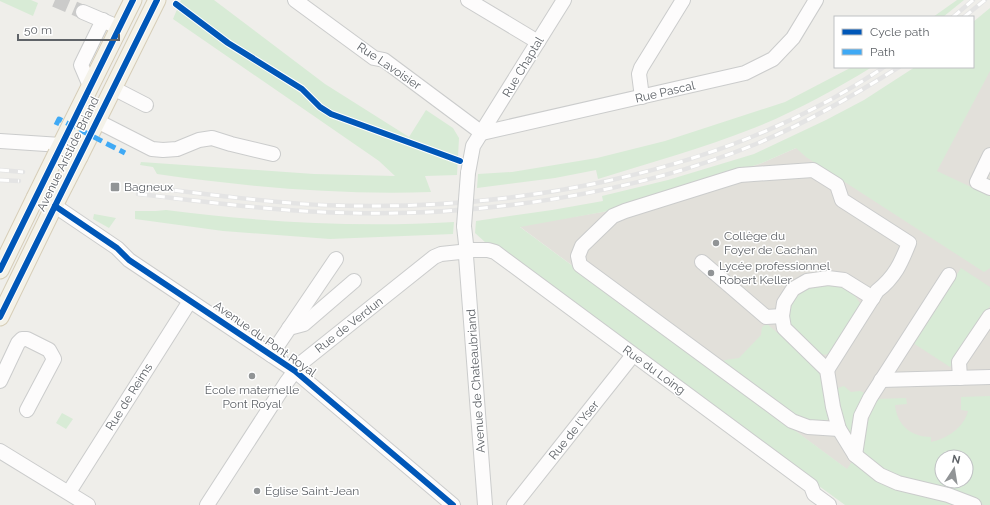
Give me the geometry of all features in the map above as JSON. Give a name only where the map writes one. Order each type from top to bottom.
[{"type":"main road","name":"Avenue Aristide Briand","points":[[0,270],[133,0]]},
{"type":"main road","name":"Avenue Aristide Briand","points":[[0,317],[156,0]]},
{"type":"street","name":"Rue Lavoisier","points":[[295,0],[374,58],[384,60],[482,133]]},
{"type":"street","points":[[468,0],[538,42]]},
{"type":"street","name":"Rue Chaptal","points":[[482,133],[564,0]]},
{"type":"street","points":[[642,97],[639,74],[641,68],[683,0]]},
{"type":"street","name":"Rue Pascal","points":[[482,133],[745,73],[773,58],[793,38],[816,0]]},
{"type":"street","points":[[83,12],[119,28]]},
{"type":"street","points":[[90,86],[81,65],[103,20]]},
{"type":"street","points":[[113,88],[146,105]]},
{"type":"street","points":[[97,121],[152,149],[177,149],[199,140],[212,138],[273,154]]},
{"type":"street","name":"Avenue de Chateaubriand","points":[[482,133],[473,146],[468,173],[464,226],[485,505]]},
{"type":"street","points":[[0,141],[59,149]]},
{"type":"street","points":[[990,155],[977,182],[990,188]]},
{"type":"street","points":[[827,370],[877,291],[888,283],[900,266],[909,243],[842,200],[837,185],[813,170],[740,175],[625,210],[613,216],[582,246],[578,256],[580,265],[792,421],[808,427],[840,429]]},
{"type":"street","name":"Avenue du Pont Royal","points":[[56,203],[117,248],[130,260],[295,371],[453,505]]},
{"type":"street","name":"Rue du Loing","points":[[466,251],[488,250],[495,252],[811,486],[814,494],[826,504]]},
{"type":"street","name":"Rue de Verdun","points":[[207,505],[295,371],[305,360],[434,257],[441,254],[466,251]]},
{"type":"street","points":[[272,355],[336,259]]},
{"type":"street","points":[[702,262],[766,317],[782,316]]},
{"type":"street","points":[[855,455],[861,416],[881,380],[949,275]]},
{"type":"street","points":[[873,298],[844,280],[828,278],[807,281],[793,289],[784,303],[782,316],[784,328],[827,370],[833,407],[840,429],[855,455],[880,475],[898,483],[948,495],[974,505]]},
{"type":"street","points":[[289,328],[304,324],[354,281]]},
{"type":"street","name":"Rue de Reims","points":[[68,492],[190,301]]},
{"type":"street","points":[[960,378],[959,362],[990,316]]},
{"type":"street","points":[[0,381],[18,343],[22,339],[27,339],[49,350],[54,359],[28,410]]},
{"type":"street","name":"Rue de l'Yser","points":[[514,505],[633,355]]},
{"type":"street","points":[[881,380],[990,377]]},
{"type":"street","points":[[0,451],[88,505]]},
{"type":"shaded area","points":[[990,13],[990,505],[895,505],[519,226],[608,211],[683,189],[762,163],[971,68],[974,68]]},
{"type":"green space","points":[[0,0],[31,0],[38,3],[33,16]]},
{"type":"green space","points":[[181,0],[214,0],[325,84],[409,137],[426,110],[453,128],[459,138],[457,175],[425,176],[431,192],[397,193],[328,191],[191,179],[157,174],[153,167],[140,165],[141,162],[314,174],[395,176],[379,161],[173,19]]},
{"type":"green space","points":[[957,0],[964,0],[944,16],[934,16]]},
{"type":"green space","points":[[990,8],[990,71],[937,171],[990,196],[990,268],[984,272],[806,157],[796,148],[762,163],[683,189],[608,211],[520,227],[847,469],[851,463],[857,462],[962,505],[845,505],[486,243],[475,233],[476,221],[603,201],[602,196],[668,180],[754,154],[826,120],[864,100],[913,68],[974,68],[974,21]]},
{"type":"green space","points":[[850,68],[870,68],[799,108],[754,128],[696,149],[598,179],[596,170],[555,178],[477,188],[478,174],[512,172],[597,158],[665,141],[785,102]]},
{"type":"green space","points":[[166,210],[238,218],[310,223],[418,224],[454,222],[453,234],[330,239],[223,231],[135,219],[135,211]]},
{"type":"green space","points":[[94,214],[116,218],[109,228],[93,219]]},
{"type":"green space","points":[[961,268],[990,287],[990,306],[950,367],[913,343]]},
{"type":"green space","points":[[821,284],[840,284],[851,290],[862,306],[830,354],[821,355],[792,327],[788,318],[789,312],[794,300],[804,290]]},
{"type":"green space","points":[[767,324],[815,364],[823,377],[830,417],[823,424],[808,424],[723,362],[725,360],[739,358],[761,335],[762,327]]},
{"type":"green space","points":[[844,386],[851,392],[860,391],[867,394],[851,437],[845,427],[838,407],[838,388]]},
{"type":"green space","points":[[990,396],[990,505],[984,505],[979,502],[936,489],[974,489],[974,449],[934,449],[934,488],[886,472],[861,454],[866,426],[876,399],[906,398],[907,404],[895,405],[896,412],[902,424],[917,435],[931,437],[931,442],[937,441],[954,432],[963,423],[968,411],[961,410],[961,397]]},
{"type":"green space","points":[[62,413],[73,419],[66,429],[56,423]]},
{"type":"tunnel","points":[[55,0],[83,12]]},
{"type":"railway","points":[[954,16],[973,0]]},
{"type":"railway","points":[[965,16],[985,0]]},
{"type":"railway","points":[[139,186],[252,200],[321,205],[393,206],[466,202],[540,193],[614,180],[686,160],[756,135],[822,104],[882,68]]},
{"type":"railway","points":[[138,194],[271,209],[352,213],[453,211],[505,206],[557,198],[609,189],[660,176],[709,161],[756,144],[829,108],[897,68]]},
{"type":"railway","points":[[0,170],[23,172]]},
{"type":"railway","points":[[0,180],[19,181]]},
{"type":"marked path","points":[[56,125],[59,119],[125,153]]},
{"type":"cycle path","points":[[0,270],[133,0]]},
{"type":"cycle path","points":[[0,317],[157,0]]},
{"type":"cycle path","points":[[176,4],[228,43],[302,89],[320,107],[331,114],[460,161]]},
{"type":"cycle path","points":[[55,206],[117,248],[129,260],[295,371],[453,505]]},
{"type":"place","name":"Bagneux","points":[[115,187]]},
{"type":"place","name":"Collège du Foyer de Cachan","points":[[716,243]]},
{"type":"place","name":"Lycée professionnel Robert Keller","points":[[711,273]]},
{"type":"place","name":"École maternelle Pont Royal","points":[[252,376]]},
{"type":"place","name":"Église Saint-Jean","points":[[257,491]]}]
